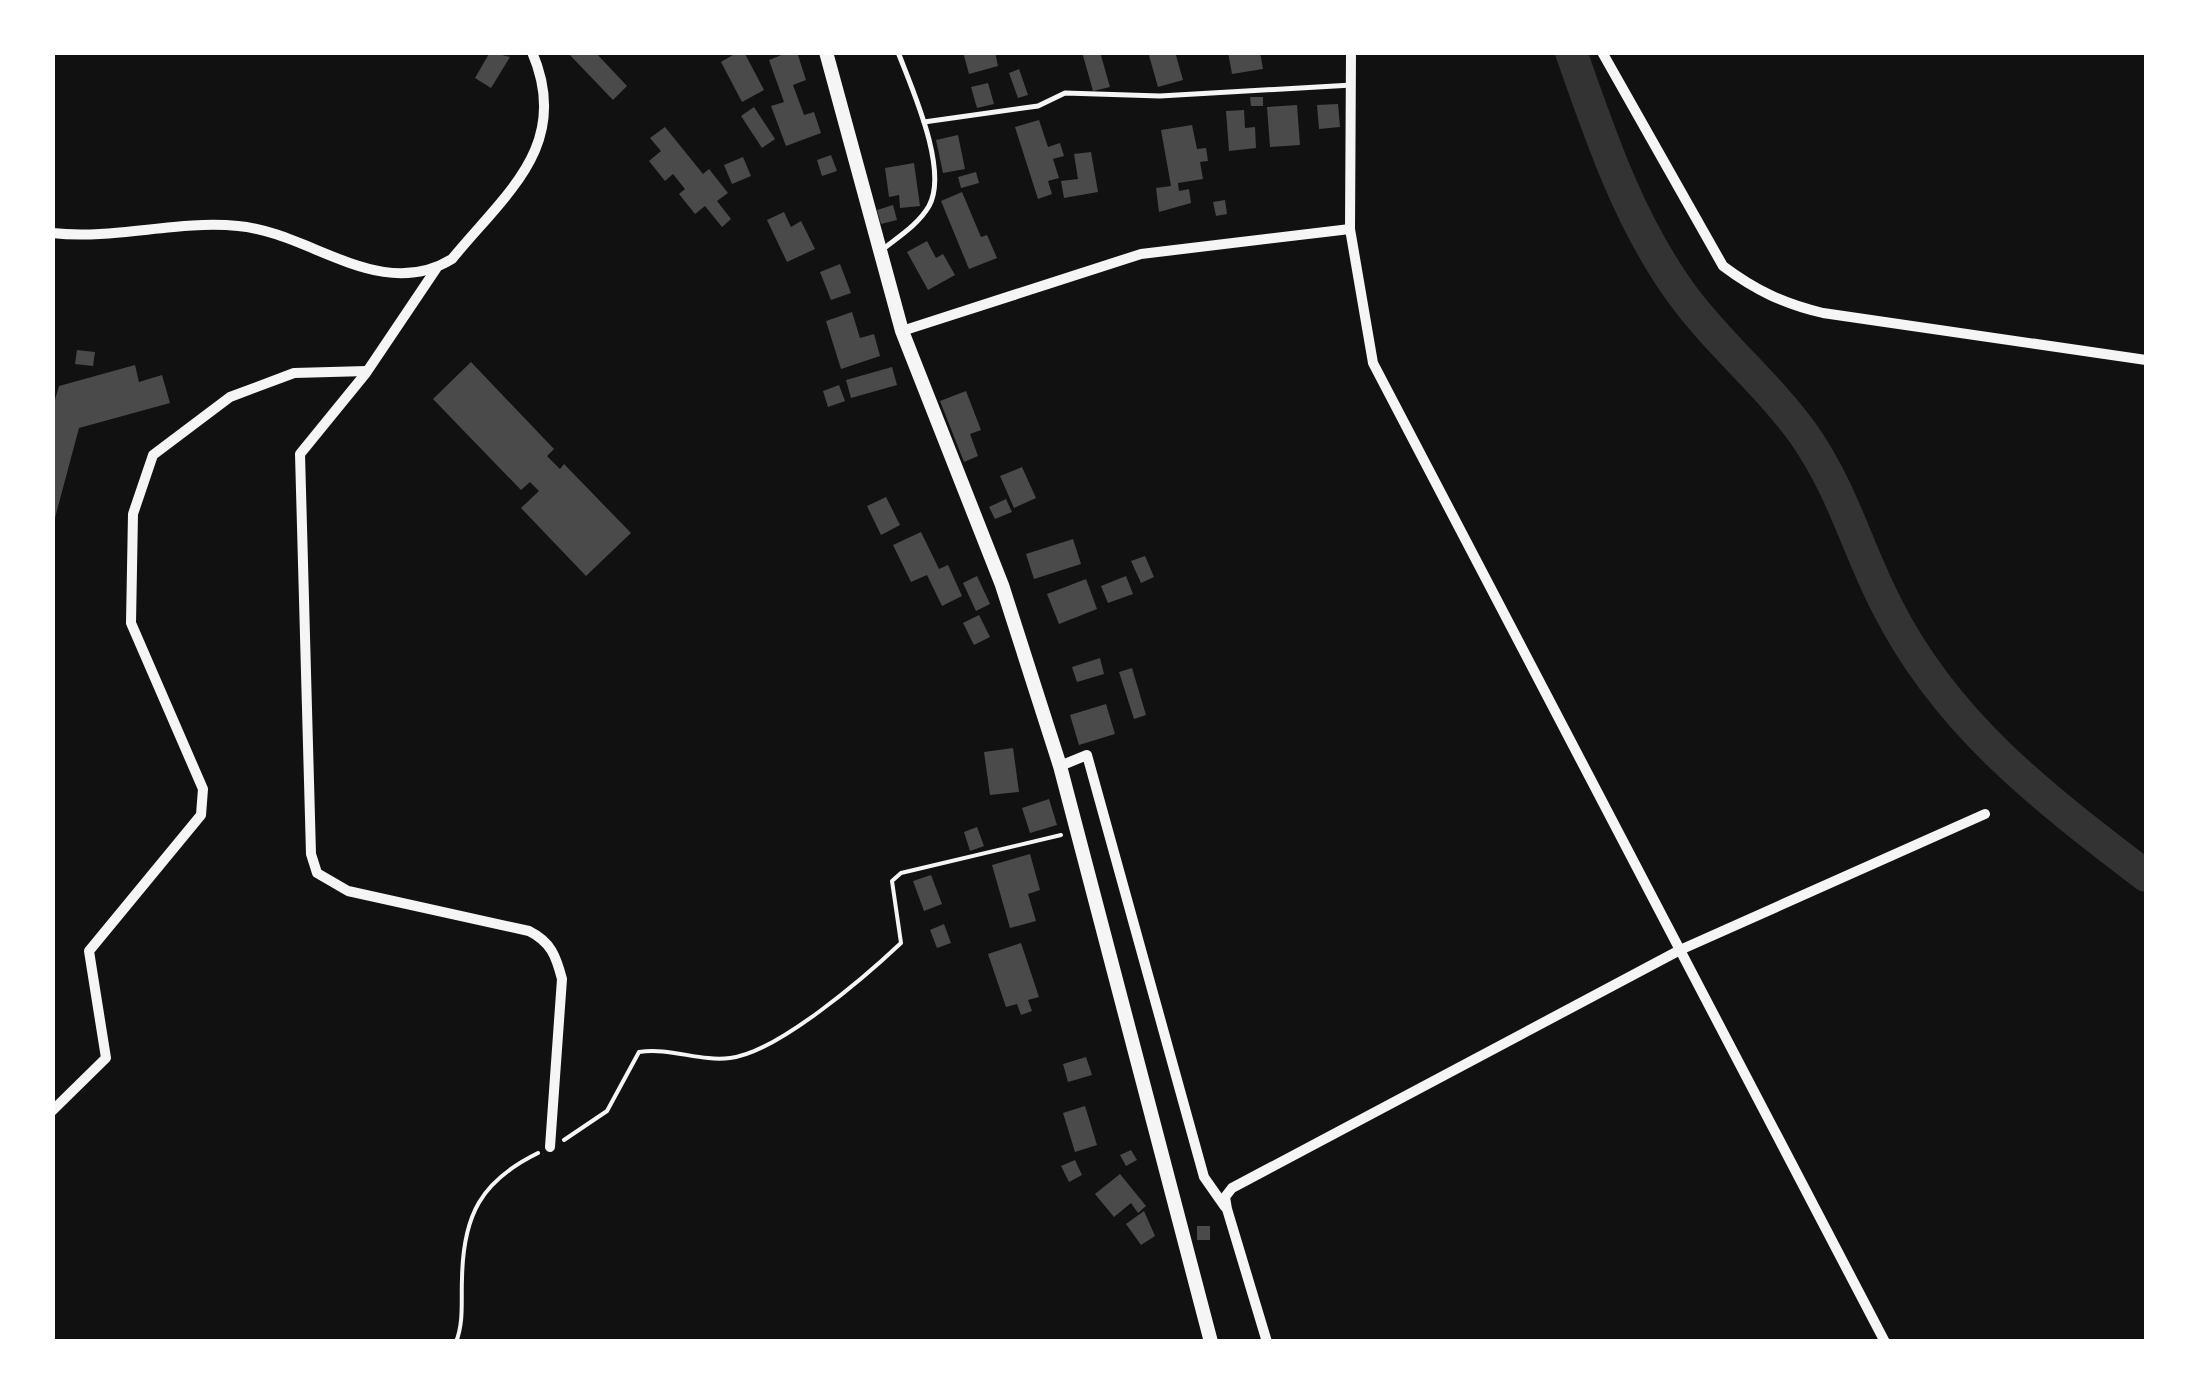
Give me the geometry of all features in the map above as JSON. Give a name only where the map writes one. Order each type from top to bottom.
[{"type":"main road","points":[[826,52],[902,331],[1002,585],[1060,766],[1211,1342]]},
{"type":"street","points":[[52,233],[112,235],[240,226],[398,276],[436,269],[452,259],[529,168],[547,120],[542,78],[532,52]]},
{"type":"street","points":[[1351,52],[1350,229],[1373,363],[1885,1342]]},
{"type":"street","points":[[1602,52],[1723,266],[1750,286],[1787,305],[1822,312],[2146,360]]},
{"type":"street","points":[[902,331],[1141,254],[1350,229]]},
{"type":"street","points":[[436,269],[368,371],[300,454],[311,854],[317,873],[348,891],[530,931],[544,939],[556,954],[562,979],[550,1147]]},
{"type":"street","points":[[52,1112],[106,1058],[89,951],[201,815],[203,789],[130,623],[133,514],[153,454],[230,397],[294,373],[368,371]]},
{"type":"street","points":[[1060,766],[1087,756],[1204,1177],[1227,1208]]},
{"type":"street","points":[[1267,1342],[1227,1208],[1225,1197],[1232,1188],[1680,950],[1986,814]]},
{"type":"lane","points":[[880,252],[929,206],[936,186],[924,122],[898,52]]},
{"type":"lane","points":[[924,122],[1038,106],[1065,93],[1160,96],[1353,85]]},
{"type":"path","points":[[456,1342],[461,1328],[462,1266],[478,1197],[512,1166],[606,1111],[639,1052],[660,1049],[726,1059],[744,1056],[773,1042],[848,989],[901,943],[891,898],[892,881],[900,874],[1076,831]]},
{"type":"building","points":[[490,52],[510,57],[491,88],[475,78]]},
{"type":"building","points":[[567,52],[595,52],[627,86],[613,100]]},
{"type":"building","points":[[744,52],[764,90],[742,102],[721,62]]},
{"type":"building","points":[[797,52],[806,80],[793,85],[804,115],[814,112],[821,133],[786,146],[771,106],[784,102],[769,60]]},
{"type":"building","points":[[963,52],[995,52],[998,66],[969,74]]},
{"type":"building","points":[[1082,52],[1100,52],[1110,87],[1093,91]]},
{"type":"building","points":[[1148,52],[1175,52],[1183,80],[1158,87]]},
{"type":"building","points":[[1228,52],[1260,52],[1263,69],[1232,74]]},
{"type":"building","points":[[1019,69],[1028,95],[1018,98],[1009,73]]},
{"type":"building","points":[[988,83],[994,104],[977,108],[971,87]]},
{"type":"building","points":[[1250,97],[1263,97],[1263,106],[1251,106]]},
{"type":"building","points":[[1338,104],[1340,127],[1319,129],[1317,105]]},
{"type":"building","points":[[1297,105],[1300,145],[1270,147],[1267,107]]},
{"type":"building","points":[[754,107],[775,139],[762,148],[741,116]]},
{"type":"building","points":[[1244,110],[1245,128],[1255,127],[1256,148],[1229,151],[1226,111]]},
{"type":"building","points":[[1039,120],[1048,147],[1060,143],[1064,156],[1053,159],[1059,178],[1048,181],[1052,194],[1038,199],[1015,127]]},
{"type":"building","points":[[1192,125],[1197,149],[1206,148],[1208,161],[1200,162],[1203,179],[1178,183],[1179,191],[1189,189],[1191,203],[1159,212],[1156,188],[1171,186],[1161,130]]},
{"type":"building","points":[[665,127],[703,174],[709,169],[728,193],[717,201],[731,219],[722,227],[705,206],[695,214],[679,194],[685,189],[673,174],[665,181],[649,161],[661,151],[650,138]]},
{"type":"building","points":[[958,135],[965,169],[943,173],[936,140]]},
{"type":"building","points":[[1091,152],[1098,192],[1064,198],[1061,181],[1078,179],[1074,154]]},
{"type":"building","points":[[831,155],[837,171],[822,176],[817,160]]},
{"type":"building","points":[[743,157],[751,176],[732,184],[724,165]]},
{"type":"building","points":[[914,163],[920,206],[900,208],[899,195],[889,197],[885,168]]},
{"type":"building","points":[[976,172],[979,183],[961,188],[958,177]]},
{"type":"building","points":[[962,192],[981,237],[987,235],[997,258],[969,269],[941,201]]},
{"type":"building","points":[[1225,200],[1227,214],[1216,216],[1213,202]]},
{"type":"building","points":[[893,205],[897,220],[881,224],[877,210]]},
{"type":"building","points":[[784,212],[791,227],[801,221],[815,249],[787,262],[767,220]]},
{"type":"building","points":[[927,241],[936,258],[943,254],[955,275],[928,290],[907,252]]},
{"type":"building","points":[[840,264],[851,293],[831,300],[820,272]]},
{"type":"building","points":[[852,312],[860,338],[874,334],[880,356],[841,369],[826,321]]},
{"type":"building","points":[[77,350],[95,352],[93,366],[75,364]]},
{"type":"building","points":[[471,362],[554,449],[547,456],[560,469],[564,464],[631,533],[586,576],[521,508],[539,491],[530,482],[521,490],[433,399]]},
{"type":"building","points":[[135,365],[139,382],[162,375],[170,403],[79,428],[52,529],[52,410],[59,386]]},
{"type":"building","points":[[892,367],[897,385],[851,398],[846,380]]},
{"type":"building","points":[[839,385],[845,401],[828,407],[823,391]]},
{"type":"building","points":[[966,391],[981,430],[970,434],[978,456],[964,462],[940,401]]},
{"type":"building","points":[[1022,467],[1036,498],[1014,508],[1000,476]]},
{"type":"building","points":[[886,497],[900,525],[881,535],[867,506]]},
{"type":"building","points":[[1006,499],[1012,512],[995,519],[989,507]]},
{"type":"building","points":[[921,532],[939,569],[948,565],[962,596],[942,606],[927,575],[911,582],[893,545]]},
{"type":"building","points":[[1073,539],[1081,564],[1034,579],[1026,554]]},
{"type":"building","points":[[1145,556],[1154,577],[1141,583],[1131,561]]},
{"type":"building","points":[[977,576],[990,604],[976,611],[963,583]]},
{"type":"building","points":[[1126,576],[1133,594],[1108,603],[1101,586]]},
{"type":"building","points":[[1086,579],[1097,609],[1059,624],[1047,594]]},
{"type":"building","points":[[979,615],[990,637],[974,645],[963,623]]},
{"type":"building","points":[[1100,658],[1104,674],[1077,682],[1072,667]]},
{"type":"building","points":[[1132,668],[1146,715],[1134,719],[1119,672]]},
{"type":"building","points":[[1106,704],[1115,734],[1079,745],[1070,715]]},
{"type":"building","points":[[1013,748],[1019,792],[990,795],[984,752]]},
{"type":"building","points":[[1049,799],[1057,825],[1030,833],[1022,808]]},
{"type":"building","points":[[977,827],[984,846],[970,851],[964,832]]},
{"type":"building","points":[[1030,854],[1040,890],[1028,894],[1036,921],[1010,928],[992,865]]},
{"type":"building","points":[[931,875],[942,904],[924,911],[913,881]]},
{"type":"building","points":[[944,924],[951,943],[937,948],[930,930]]},
{"type":"building","points":[[1021,943],[1039,997],[1028,1000],[1032,1011],[1021,1015],[1017,1004],[1006,1007],[988,954]]},
{"type":"building","points":[[1086,1057],[1092,1075],[1068,1082],[1063,1064]]},
{"type":"building","points":[[1085,1106],[1097,1145],[1075,1152],[1063,1113]]},
{"type":"building","points":[[1131,1150],[1137,1160],[1126,1166],[1120,1155]]},
{"type":"building","points":[[1075,1160],[1082,1175],[1069,1182],[1061,1166]]},
{"type":"building","points":[[1120,1174],[1146,1206],[1138,1213],[1131,1203],[1114,1217],[1095,1194]]},
{"type":"building","points":[[1144,1211],[1155,1236],[1141,1245],[1126,1224]]},
{"type":"building","points":[[1197,1226],[1210,1226],[1210,1240],[1197,1240]]},
{"type":"waterway","points":[[1571,52],[1605,146],[1646,237],[1695,312],[1805,436],[1830,478],[1887,606],[1938,687],[2000,756],[2146,876]]}]
